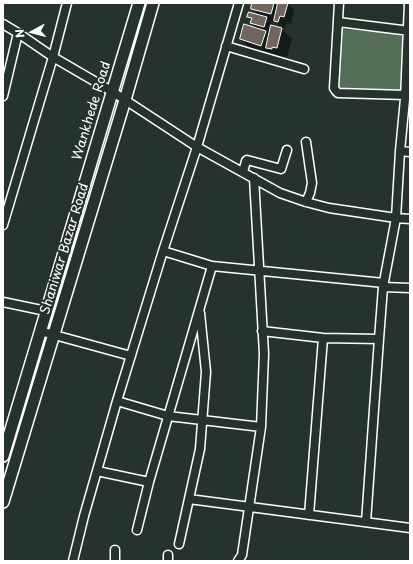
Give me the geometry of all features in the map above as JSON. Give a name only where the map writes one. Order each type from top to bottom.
[{"type":"main road","name":"Wankhede Road","points":[[3,456],[139,3]]},
{"type":"main road","name":"Shaniwar Bazar Road","points":[[3,502],[153,3]]},
{"type":"street","points":[[3,225],[53,57],[67,3]]},
{"type":"street","points":[[73,561],[84,516],[117,400],[197,147],[239,3]]},
{"type":"street","points":[[339,3],[334,88],[336,91],[338,93],[407,98]]},
{"type":"street","points":[[366,522],[384,285],[396,218],[400,151],[407,98],[409,3]]},
{"type":"street","points":[[338,22],[409,31]]},
{"type":"street","points":[[3,24],[197,147],[280,193],[329,208],[410,219]]},
{"type":"street","points":[[3,96],[18,33]]},
{"type":"street","points":[[226,46],[304,69]]},
{"type":"street","points":[[306,142],[312,183],[306,202]]},
{"type":"street","points":[[243,172],[246,160],[282,170],[286,150]]},
{"type":"street","points":[[400,151],[410,152]]},
{"type":"street","points":[[238,561],[242,555],[261,428],[264,354],[254,178]]},
{"type":"street","points":[[163,252],[212,266],[259,270],[410,288]]},
{"type":"street","points":[[137,530],[149,482],[212,266]]},
{"type":"street","points":[[3,302],[46,312]]},
{"type":"street","points":[[179,544],[200,449],[206,372],[200,307]]},
{"type":"street","points":[[40,331],[131,356]]},
{"type":"street","points":[[262,331],[322,338],[379,339]]},
{"type":"street","points":[[309,515],[322,338]]},
{"type":"street","points":[[117,400],[168,416],[261,428]]},
{"type":"street","points":[[97,471],[149,482]]},
{"type":"street","points":[[189,499],[410,528]]},
{"type":"street","points":[[115,550],[115,561]]},
{"type":"green space","points":[[342,29],[397,33],[401,36],[403,39],[399,92],[340,90],[338,88]]},
{"type":"building","points":[[252,3],[274,3],[271,14],[251,9]]},
{"type":"building","points":[[278,3],[288,3],[284,17],[280,16],[278,22],[274,21]]},
{"type":"building","points":[[249,12],[267,17],[264,27],[250,23],[252,18],[247,17]]},
{"type":"building","points":[[244,24],[266,31],[261,46],[240,39]]},
{"type":"building","points":[[271,25],[282,28],[277,48],[272,47],[272,49],[266,48]]}]
